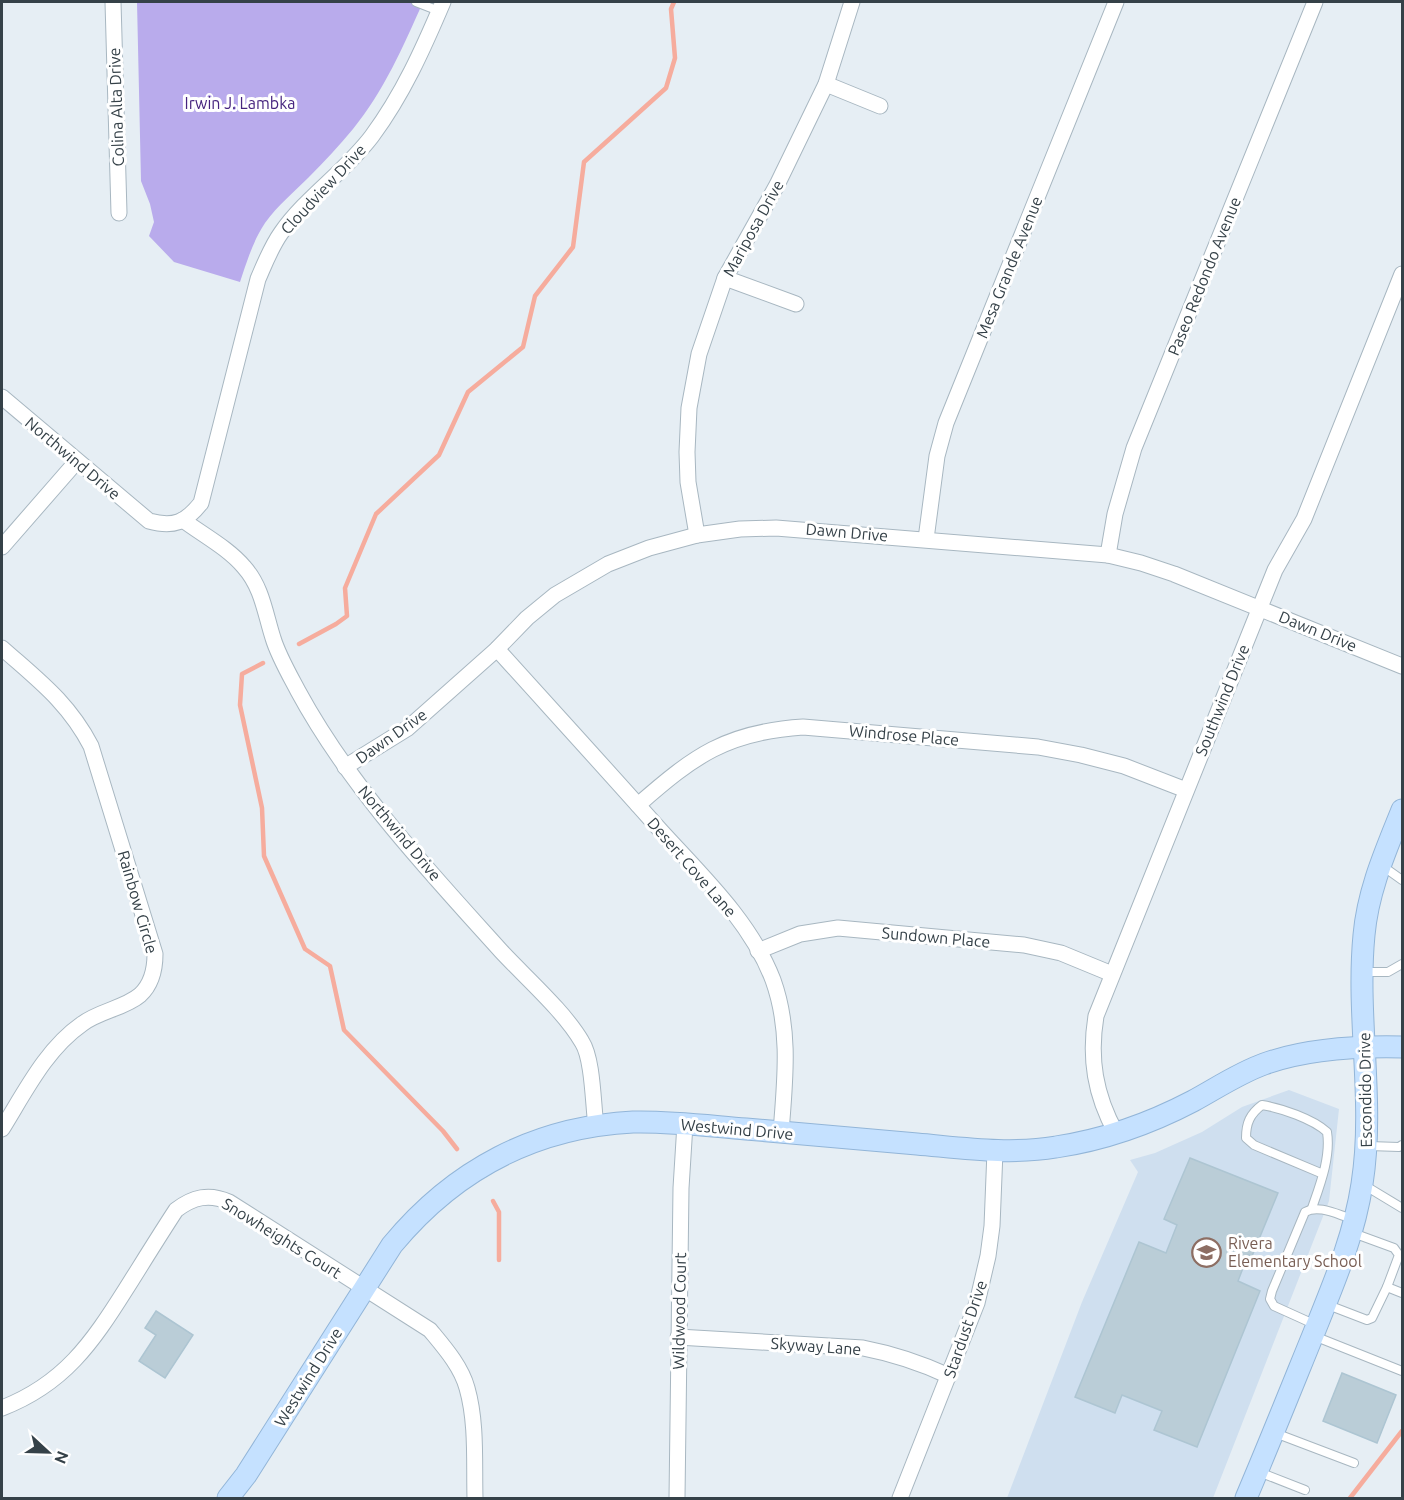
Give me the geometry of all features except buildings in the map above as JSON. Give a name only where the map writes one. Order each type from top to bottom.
[{"type":"main road","name":"Escondido Drive","points":[[1246,1498],[1326,1304],[1353,1226],[1367,1146],[1362,972],[1364,934],[1380,864],[1402,810]]},
{"type":"main road","name":"Westwind Drive","points":[[229,1498],[392,1245],[406,1228],[445,1191],[466,1175],[494,1159],[532,1143],[596,1126],[632,1122],[685,1124],[995,1151],[1056,1148],[1116,1133],[1159,1117],[1265,1064],[1320,1052],[1364,1047],[1402,1047]]},
{"type":"street","name":"Colina Alta Drive","points":[[113,2],[119,213]]},
{"type":"street","name":"Mariposa Drive","points":[[697,535],[688,482],[689,408],[699,354],[725,278],[777,185],[826,84],[852,2]]},
{"type":"street","name":"Mesa Grande Avenue","points":[[926,539],[937,456],[946,423],[1116,2]]},
{"type":"street","name":"Paseo Redondo Avenue","points":[[1108,555],[1114,514],[1134,448],[1315,2]]},
{"type":"street","name":"Cloudview Drive","points":[[183,520],[192,514],[201,503],[258,279],[267,257],[281,233],[344,169],[399,96],[415,66],[441,6]]},
{"type":"street","points":[[826,84],[880,106]]},
{"type":"street","name":"Southwind Drive","points":[[1116,1133],[1100,1097],[1093,1063],[1096,1016],[1275,570],[1304,519],[1402,274]]},
{"type":"street","points":[[725,278],[796,304]]},
{"type":"street","name":"Northwind Drive","points":[[2,397],[149,521],[172,524],[183,520],[232,555],[254,580],[273,640],[297,690],[345,767],[400,835],[584,1044],[588,1058],[596,1126]]},
{"type":"street","points":[[2,547],[77,461]]},
{"type":"street","name":"Dawn Drive","points":[[345,767],[408,728],[497,649],[526,618],[581,579],[608,564],[649,548],[697,535],[740,529],[785,528],[1108,555],[1174,574],[1402,666]]},
{"type":"street","name":"Rainbow Circle","points":[[2,648],[57,696],[81,727],[91,746],[154,954],[155,966],[150,982],[140,995],[83,1023],[64,1038],[47,1058],[2,1129]]},
{"type":"street","name":"Desert Cove Lane","points":[[497,649],[726,903],[758,951],[772,978],[786,1040],[787,1065],[781,1132]]},
{"type":"street","name":"Windrose Place","points":[[638,805],[677,771],[697,757],[727,742],[779,728],[803,727],[1038,747],[1124,766],[1186,790]]},
{"type":"street","name":"Sundown Place","points":[[758,951],[800,934],[838,928],[1024,945],[1061,953],[1112,974]]},
{"type":"street","name":"Wildwood Court","points":[[677,1498],[681,1188],[685,1124]]},
{"type":"street","name":"Stardust Drive","points":[[900,1498],[977,1303],[988,1256],[992,1226],[995,1151]]},
{"type":"street","name":"Snowheights Court","points":[[2,1408],[40,1389],[80,1356],[98,1335],[176,1210],[186,1202],[210,1196],[229,1202],[430,1330],[452,1358],[467,1386],[472,1413],[475,1498]]},
{"type":"street","name":"Skyway Lane","points":[[678,1337],[863,1348],[892,1353],[950,1376]]},
{"type":"lane","points":[[416,2],[441,6]]},
{"type":"lane","points":[[1380,864],[1402,880]]},
{"type":"lane","points":[[1362,972],[1388,972],[1402,964]]},
{"type":"lane","points":[[1323,1174],[1254,1145],[1246,1138],[1246,1128],[1252,1112],[1262,1105],[1274,1107],[1320,1126],[1327,1132],[1329,1140],[1323,1174],[1312,1208],[1305,1212],[1301,1220],[1270,1299],[1274,1306],[1315,1331],[1402,1371]]},
{"type":"lane","points":[[1367,1146],[1399,1148],[1402,1145]]},
{"type":"lane","points":[[1362,1184],[1402,1208]]},
{"type":"lane","points":[[1312,1208],[1394,1248],[1398,1251],[1399,1256],[1374,1315],[1367,1320],[1326,1304]]},
{"type":"lane","points":[[1387,1287],[1402,1293]]},
{"type":"lane","points":[[1273,1432],[1354,1463]]},
{"type":"lane","points":[[1257,1471],[1305,1490]]},
{"type":"shaded area","name":"Rivera Elementary School","points":[[1289,1090],[1339,1109],[1329,1201],[1213,1498],[1007,1498],[1082,1302],[1138,1172],[1130,1160],[1155,1153],[1202,1132],[1242,1107]]},
{"type":"green space","name":"Irwin J. Lambka","points":[[137,2],[423,2],[400,52],[374,99],[342,142],[265,223],[254,244],[240,282],[174,262],[149,236],[154,222],[141,181]]},
{"type":"waterway","points":[[299,644],[347,616],[345,588],[376,514],[439,455],[468,392],[523,347],[535,296],[573,247],[584,162],[666,88],[675,58],[671,9],[674,2]]},
{"type":"waterway","points":[[263,663],[242,674],[240,705],[262,808],[264,856],[305,949],[330,966],[344,1030],[443,1131],[457,1149]]},
{"type":"waterway","points":[[493,1201],[499,1212],[499,1260]]},
{"type":"waterway","points":[[1350,1498],[1402,1431]]},
{"type":"place","name":"Rivera Elementary School","points":[[1207,1252]]}]
